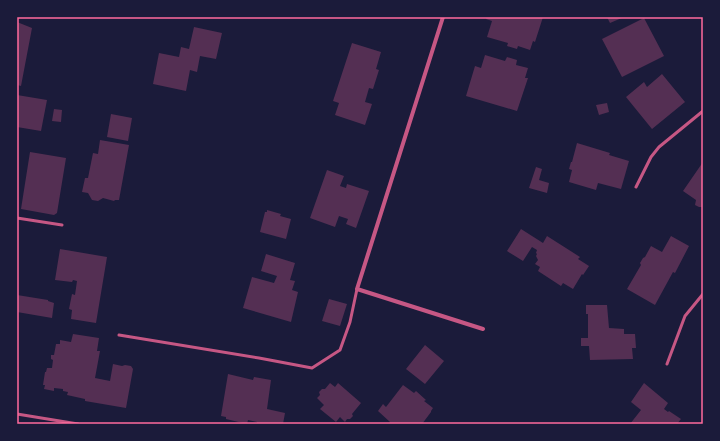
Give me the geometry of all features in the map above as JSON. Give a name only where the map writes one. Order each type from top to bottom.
[{"type":"street","points":[[443,17],[357,289],[483,329]]},
{"type":"lane","points":[[636,187],[651,157],[659,147],[703,111]]},
{"type":"lane","points":[[17,218],[62,225]]},
{"type":"lane","points":[[119,335],[312,368],[340,350],[350,322],[357,289]]},
{"type":"lane","points":[[667,364],[685,316],[703,294]]},
{"type":"lane","points":[[17,414],[78,424]]},
{"type":"building","points":[[487,17],[543,17],[535,42],[533,41],[530,50],[518,46],[517,49],[507,46],[508,43],[487,37],[492,21],[486,19]]},
{"type":"building","points":[[607,17],[624,17],[610,23]]},
{"type":"building","points":[[644,18],[664,56],[622,77],[602,39]]},
{"type":"building","points":[[17,22],[32,28],[21,86],[17,85]]},
{"type":"building","points":[[194,27],[222,33],[216,59],[200,56],[197,72],[190,70],[186,91],[153,84],[159,53],[179,57],[181,47],[189,49]]},
{"type":"building","points":[[352,43],[381,52],[376,69],[379,70],[373,89],[369,88],[365,102],[372,104],[365,125],[335,115],[339,103],[333,101]]},
{"type":"building","points":[[485,55],[505,61],[507,57],[517,60],[516,65],[528,68],[525,78],[528,78],[517,111],[466,96],[475,66],[481,68]]},
{"type":"building","points":[[662,74],[685,102],[652,129],[626,97],[644,82],[647,87]]},
{"type":"building","points":[[17,95],[47,100],[41,131],[17,127]]},
{"type":"building","points":[[607,103],[609,112],[599,115],[596,105]]},
{"type":"building","points":[[54,109],[62,110],[61,122],[52,121]]},
{"type":"building","points":[[111,114],[132,118],[128,141],[107,137]]},
{"type":"building","points":[[100,140],[129,145],[119,200],[114,201],[103,198],[98,201],[92,200],[88,193],[82,192],[85,178],[88,178],[93,153],[98,154]]},
{"type":"building","points":[[577,143],[610,153],[609,155],[629,161],[621,189],[598,183],[596,190],[569,182],[572,170],[569,169]]},
{"type":"building","points":[[30,152],[66,158],[57,213],[54,215],[21,209]]},
{"type":"building","points":[[703,162],[703,207],[699,207],[695,205],[696,200],[683,191]]},
{"type":"building","points":[[536,167],[542,169],[539,180],[549,183],[547,193],[529,188]]},
{"type":"building","points":[[327,170],[344,176],[340,186],[346,188],[347,184],[369,191],[356,228],[346,224],[348,219],[339,216],[335,227],[310,218]]},
{"type":"building","points":[[267,210],[291,219],[286,239],[260,232],[265,212],[267,212]]},
{"type":"building","points":[[521,229],[543,243],[547,236],[580,257],[578,259],[589,266],[573,289],[563,283],[561,286],[538,271],[540,267],[535,264],[538,260],[536,256],[537,250],[532,247],[523,261],[507,251]]},
{"type":"building","points":[[671,236],[689,246],[675,273],[673,272],[655,305],[627,289],[641,265],[640,263],[651,246],[662,252]]},
{"type":"building","points":[[60,249],[107,257],[96,323],[71,319],[72,310],[69,309],[72,294],[75,295],[77,281],[73,280],[72,282],[55,280]]},
{"type":"building","points":[[266,254],[295,263],[290,280],[295,281],[292,290],[298,292],[291,322],[243,308],[252,277],[274,283],[277,276],[261,271]]},
{"type":"building","points":[[17,295],[48,300],[54,303],[52,318],[17,312]]},
{"type":"building","points":[[329,299],[347,304],[340,326],[322,321]]},
{"type":"building","points":[[586,305],[607,305],[609,328],[624,329],[624,334],[635,334],[636,348],[632,348],[633,359],[590,360],[589,346],[581,346],[581,338],[588,338],[588,314],[586,314]]},
{"type":"building","points":[[73,334],[99,338],[97,351],[100,351],[95,378],[110,381],[113,364],[131,366],[133,369],[126,408],[85,401],[85,399],[67,395],[68,392],[63,391],[63,389],[54,388],[54,391],[44,389],[45,385],[43,385],[45,372],[47,368],[52,368],[53,360],[51,359],[51,355],[54,355],[56,344],[60,344],[60,340],[71,342]]},
{"type":"building","points":[[425,345],[444,361],[425,384],[406,369]]},
{"type":"building","points":[[228,374],[253,380],[254,377],[271,380],[267,409],[285,413],[283,424],[257,424],[257,422],[248,420],[247,424],[226,419],[226,417],[221,416]]},
{"type":"building","points":[[330,383],[335,387],[338,383],[361,403],[352,414],[353,416],[345,422],[340,417],[336,422],[320,409],[324,405],[317,398],[320,395],[319,392],[322,389],[325,389]]},
{"type":"building","points":[[644,383],[668,403],[664,409],[681,419],[677,424],[630,424],[641,410],[631,402]]},
{"type":"building","points":[[403,385],[414,393],[416,391],[426,400],[424,401],[433,408],[422,424],[389,424],[390,422],[378,411],[383,404],[386,407]]}]
